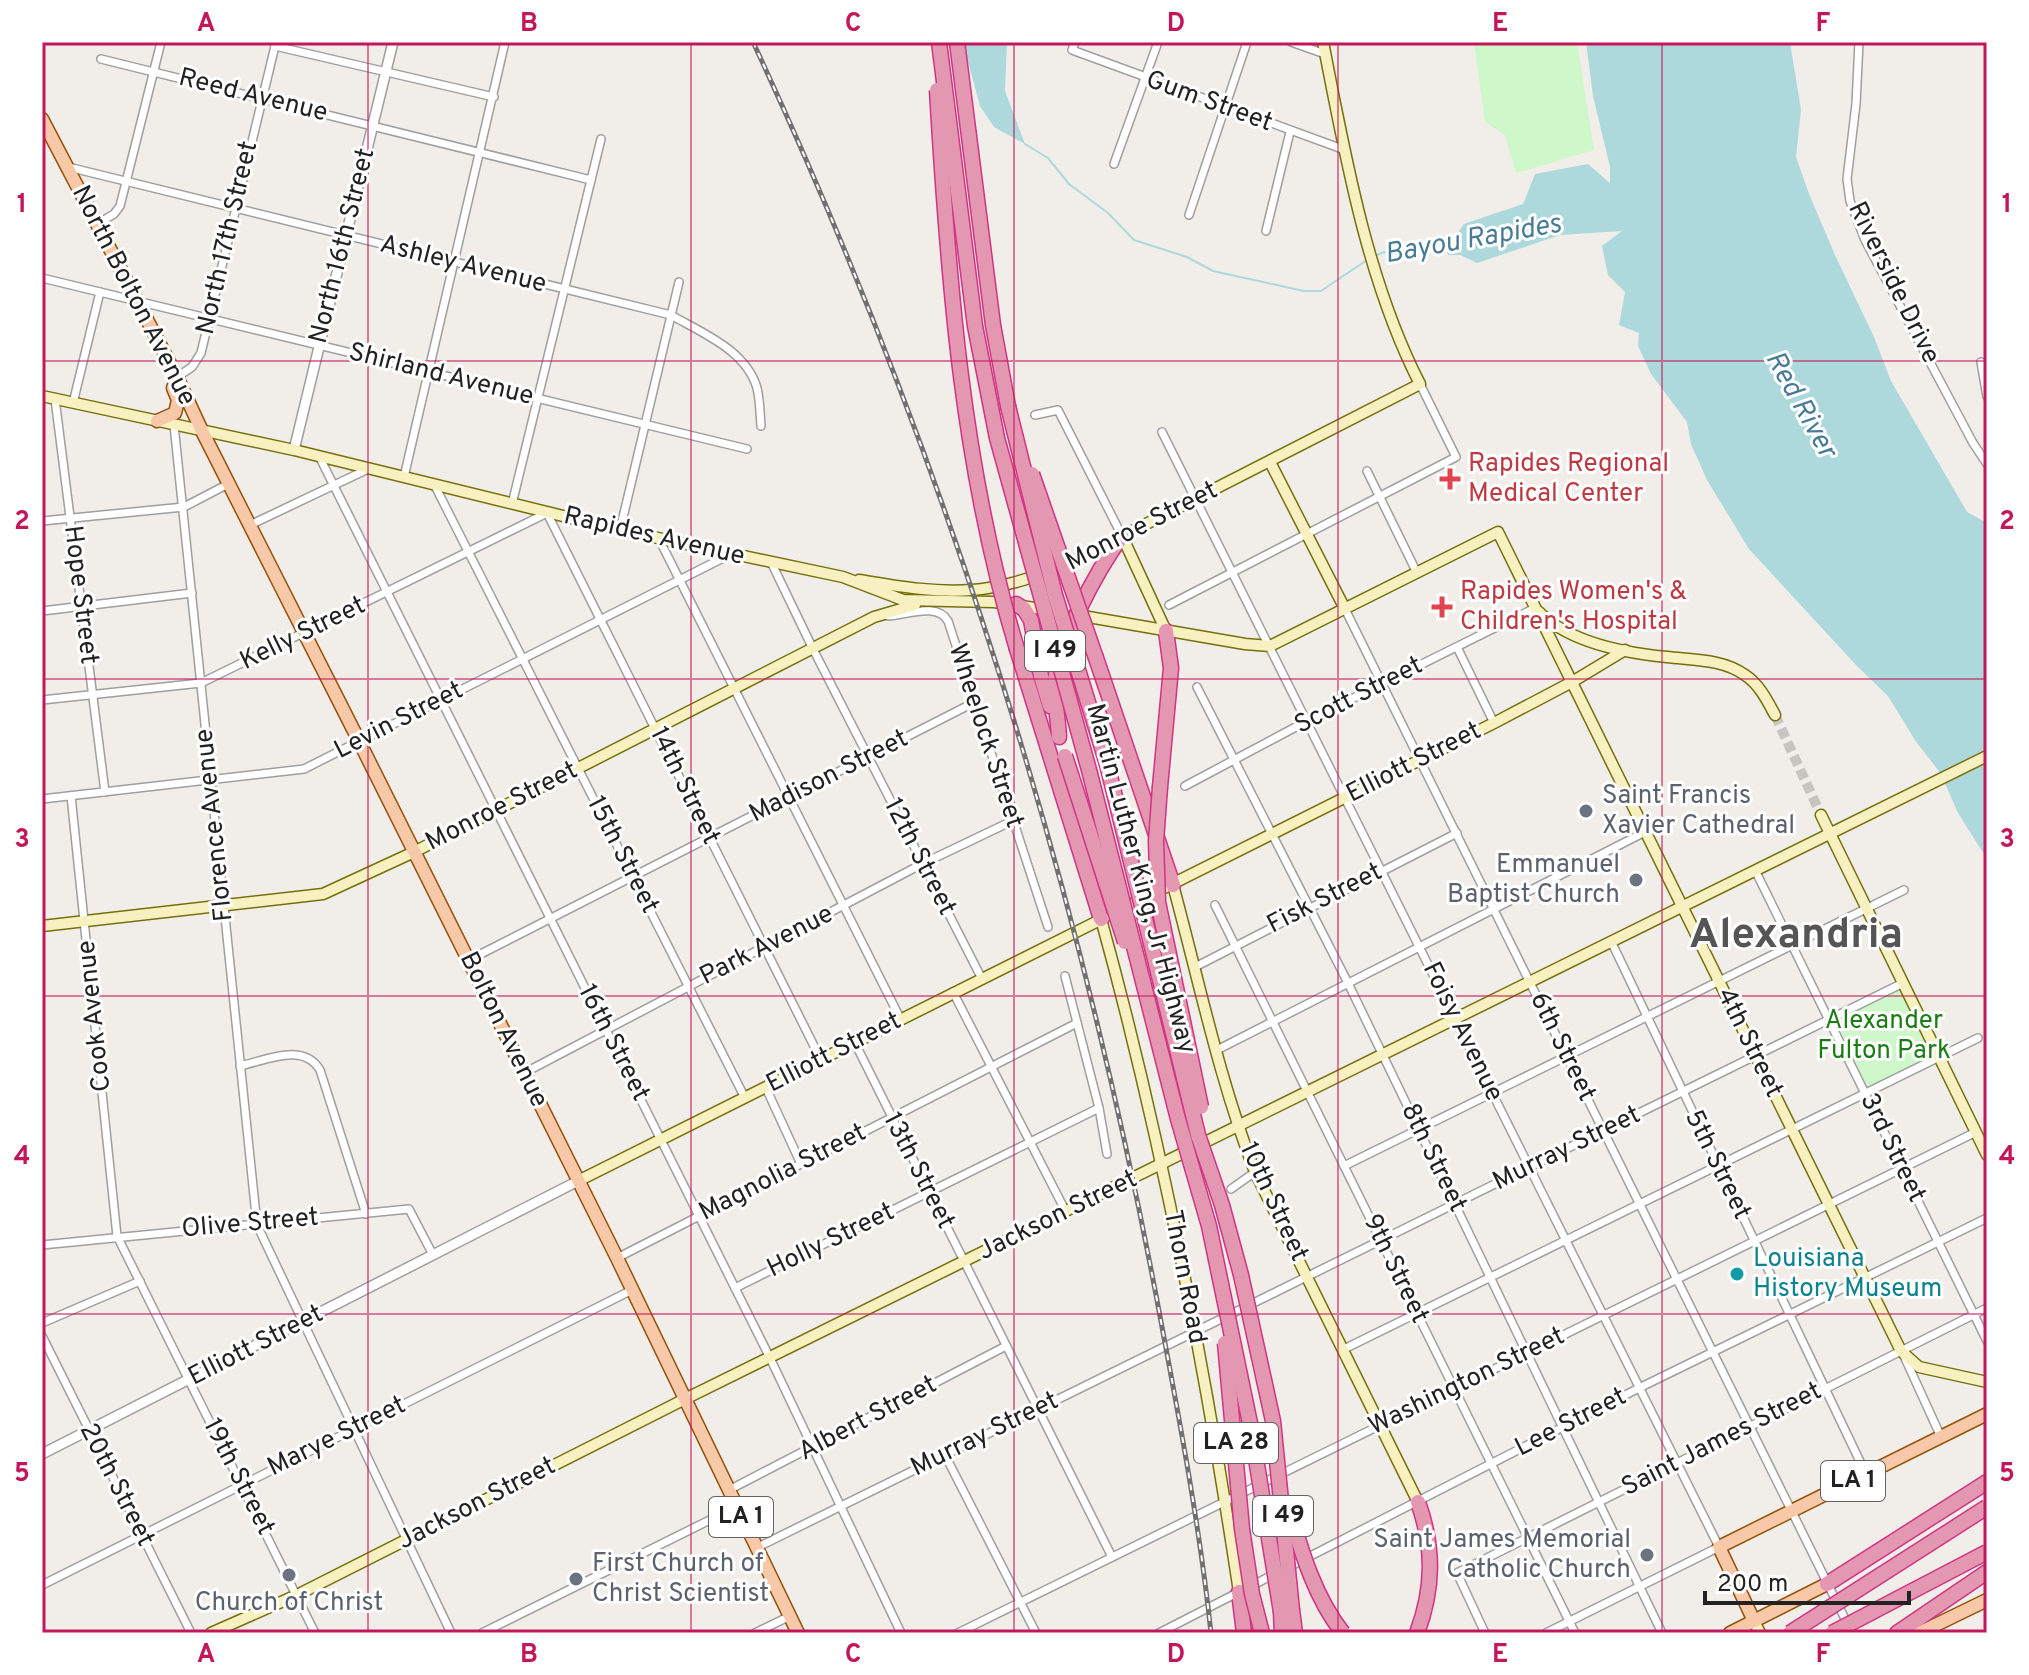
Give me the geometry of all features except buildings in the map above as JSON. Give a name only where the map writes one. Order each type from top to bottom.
[{"type":"highway","points":[[936,42],[950,278],[967,419],[993,557],[1017,649],[1101,919]]},
{"type":"highway","name":"Martin Luther King, Jr Highway","points":[[936,42],[975,326],[997,438],[1089,770],[1215,1251],[1286,1611],[1295,1633]]},
{"type":"highway","name":"Martin Luther King, Jr Highway","points":[[957,42],[993,325],[1008,406],[1055,595],[1107,764],[1198,1135],[1241,1275],[1273,1421],[1286,1611],[1282,1633]]},
{"type":"highway","points":[[1008,406],[1173,885]]},
{"type":"highway","points":[[1059,737],[1055,686],[1063,652],[1077,615],[1122,536]]},
{"type":"highway","points":[[1016,604],[1024,609],[1031,620],[1041,676],[1059,737],[1154,1026]]},
{"type":"highway","points":[[1166,631],[1171,668],[1156,841],[1158,902],[1203,1119],[1198,1135]]},
{"type":"highway","name":"LA 28","points":[[1215,1251],[1235,1430],[1242,1529],[1252,1594],[1262,1633]]},
{"type":"highway","name":"LA 28","points":[[1273,1421],[1297,1535],[1320,1595],[1343,1633]]},
{"type":"highway","points":[[1827,1584],[1980,1486]]},
{"type":"highway","points":[[1417,1633],[1429,1590],[1431,1560],[1426,1524],[1418,1502]]},
{"type":"highway","points":[[1790,1633],[1987,1507]]},
{"type":"highway","points":[[1832,1633],[1987,1552]]},
{"type":"highway","points":[[1897,1633],[1987,1572]]},
{"type":"highway","points":[[1239,1592],[1244,1633]]},
{"type":"main road","points":[[1323,42],[1364,225],[1403,351],[1420,384]]},
{"type":"main road","name":"North Bolton Avenue","points":[[42,119],[202,431]]},
{"type":"main road","points":[[157,421],[171,416],[178,406],[173,388],[177,377]]},
{"type":"main road","name":"Monroe Street","points":[[843,577],[912,589],[952,591],[981,589],[1058,569],[1420,384]]},
{"type":"main road","name":"Rapides Avenue","points":[[42,396],[294,450],[729,555],[843,577],[903,600],[1016,604],[1270,646]]},
{"type":"main road","name":"Bolton Avenue","points":[[202,431],[617,1258],[798,1633]]},
{"type":"main road","name":"6th Street","points":[[1270,462],[1345,609]]},
{"type":"main road","name":"4th Street","points":[[1417,573],[1498,532],[1901,1351]]},
{"type":"main road","points":[[1122,536],[1166,631]]},
{"type":"main road","points":[[1270,646],[1417,573]]},
{"type":"main road","name":"Monroe Street","points":[[42,926],[323,894],[414,852],[874,617],[906,606],[937,602]]},
{"type":"main road","points":[[1535,608],[1562,629],[1625,650],[1717,663],[1736,669],[1754,682],[1775,715]]},
{"type":"main road","name":"Elliott Street","points":[[578,1181],[1494,723],[1625,650]]},
{"type":"main road","name":"Jackson Street","points":[[211,1633],[297,1595],[685,1399],[1987,756]]},
{"type":"main road","points":[[1821,815],[1987,1155]]},
{"type":"main road","name":"10th Street","points":[[1173,885],[1237,1127],[1255,1172],[1418,1502]]},
{"type":"main road","name":"Thorn Road","points":[[1101,919],[1138,1055],[1161,1164],[1195,1332],[1239,1592]]},
{"type":"main road","points":[[1901,1351],[1911,1362],[1926,1369],[1987,1382]]},
{"type":"main road","name":"LA 1","points":[[1719,1547],[1987,1414]]},
{"type":"main road","name":"Foisy Avenue","points":[[1719,1547],[1757,1627]]},
{"type":"main road","points":[[1730,1633],[1757,1627],[1827,1584]]},
{"type":"main road","points":[[1919,1633],[1941,1629],[1987,1600]]},
{"type":"street","points":[[97,224],[117,210],[127,183],[161,42]]},
{"type":"street","name":"North 16th Street","points":[[294,450],[393,42]]},
{"type":"street","points":[[404,477],[506,42]]},
{"type":"street","points":[[1114,164],[1158,42]]},
{"type":"street","points":[[1189,215],[1247,42]]},
{"type":"street","points":[[1291,42],[1325,54]]},
{"type":"street","name":"Riverside Drive","points":[[1859,42],[1856,104],[1847,171],[1850,201],[1865,240],[1987,464]]},
{"type":"street","points":[[275,44],[494,97]]},
{"type":"street","name":"North 17th Street","points":[[177,377],[198,361],[275,44]]},
{"type":"street","name":"Gum Street","points":[[1074,46],[1145,78],[1347,151]]},
{"type":"street","name":"Reed Avenue","points":[[101,59],[591,180]]},
{"type":"street","points":[[1266,231],[1290,132]]},
{"type":"street","points":[[512,504],[601,139]]},
{"type":"street","name":"Ashley Avenue","points":[[68,167],[671,315],[723,345],[744,362],[756,387],[761,426]]},
{"type":"street","name":"Shirland Avenue","points":[[42,278],[747,449]]},
{"type":"street","points":[[620,530],[679,282]]},
{"type":"street","points":[[73,403],[100,292]]},
{"type":"street","name":"Riverside Drive","points":[[1987,371],[1981,362],[1987,397]]},
{"type":"street","points":[[1169,605],[1456,457],[1420,384]]},
{"type":"street","name":"Hope Street","points":[[55,399],[105,792]]},
{"type":"street","points":[[1035,415],[1058,410],[1122,536]]},
{"type":"street","name":"Florence Avenue","points":[[174,425],[257,1225],[451,1633]]},
{"type":"street","name":"Foisy Avenue","points":[[1162,432],[1719,1547]]},
{"type":"street","name":"16th Street","points":[[319,456],[770,1358],[901,1633]]},
{"type":"street","points":[[250,525],[370,469]]},
{"type":"street","points":[[1367,471],[1417,573]]},
{"type":"street","points":[[42,521],[184,507],[230,483]]},
{"type":"street","name":"15th Street","points":[[434,484],[745,1098]]},
{"type":"street","name":"Kelly Street","points":[[42,700],[201,683],[547,513]]},
{"type":"street","name":"14th Street","points":[[547,513],[821,1060]]},
{"type":"street","points":[[659,539],[901,1020]]},
{"type":"street","name":"Levin Street","points":[[42,799],[304,769],[729,555]]},
{"type":"street","name":"12th Street","points":[[772,564],[981,977]]},
{"type":"street","points":[[42,611],[192,593]]},
{"type":"street","name":"Scott Street","points":[[1185,786],[1307,721],[1535,608]]},
{"type":"street","name":"6th Street","points":[[1345,609],[1852,1633]]},
{"type":"street","name":"Wheelock Street","points":[[874,617],[932,610],[942,613],[948,621],[1048,927]]},
{"type":"street","points":[[1457,647],[1494,723]]},
{"type":"street","name":"8th Street","points":[[1197,687],[1348,983],[1662,1633]]},
{"type":"street","name":"Madison Street","points":[[469,960],[975,702]]},
{"type":"street","name":"Cook Avenue","points":[[71,796],[117,1236]]},
{"type":"street","name":"Park Avenue","points":[[524,1073],[922,864],[1012,821]]},
{"type":"street","points":[[1215,1051],[1645,832]]},
{"type":"street","name":"Fisk Street","points":[[1195,967],[1457,833]]},
{"type":"street","name":"3rd Street","points":[[1755,869],[1987,1341]]},
{"type":"street","points":[[1344,1166],[1904,890]]},
{"type":"street","name":"9th Street","points":[[1215,905],[1575,1633]]},
{"type":"street","name":"5th Street","points":[[1611,941],[1866,1474]]},
{"type":"street","points":[[1065,976],[1099,1108],[1107,1154]]},
{"type":"street","name":"Murray Street","points":[[756,1548],[1903,983]]},
{"type":"street","points":[[953,992],[1066,1212]]},
{"type":"street","name":"Magnolia Street","points":[[617,1258],[1077,1023]]},
{"type":"street","points":[[1342,1350],[1978,1038]]},
{"type":"street","name":"13th Street","points":[[855,1043],[1112,1557]]},
{"type":"street","points":[[240,1066],[294,1054],[315,1061],[366,1214]]},
{"type":"street","points":[[766,1088],[801,1164]]},
{"type":"street","name":"Holly Street","points":[[735,1288],[1099,1108]]},
{"type":"street","name":"Washington Street","points":[[958,1633],[1976,1132]]},
{"type":"street","points":[[1231,1189],[1255,1172]]},
{"type":"street","name":"Elliott Street","points":[[42,1454],[578,1181]]},
{"type":"street","name":"Olive Street","points":[[42,1245],[409,1209],[432,1253]]},
{"type":"street","name":"Lee Street","points":[[1159,1633],[1639,1388],[1987,1218]]},
{"type":"street","name":"19th Street","points":[[117,1236],[315,1633]]},
{"type":"street","points":[[42,1323],[140,1281]]},
{"type":"street","name":"Marye Street","points":[[42,1585],[632,1290]]},
{"type":"street","name":"Saint James Street","points":[[1485,1633],[1457,1573],[1987,1308]]},
{"type":"street","name":"20th Street","points":[[42,1336],[191,1633]]},
{"type":"street","name":"Albert Street","points":[[729,1490],[1006,1346]]},
{"type":"street","name":"4th Street","points":[[1901,1351],[1941,1437]]},
{"type":"street","points":[[945,1455],[1036,1633]]},
{"type":"street","points":[[482,1633],[736,1507]]},
{"type":"street","points":[[1546,1633],[1719,1547]]},
{"type":"street","points":[[755,1633],[790,1616]]},
{"type":"green space","points":[[1474,42],[1577,42],[1594,150],[1516,173],[1505,135],[1485,122]]},
{"type":"green space","name":"Alexander Fulton Park","points":[[1903,985],[1935,1052],[1868,1088],[1835,1019]]},
{"type":"water","points":[[955,42],[1007,42],[1005,91],[1025,144],[994,127],[980,106],[967,58]]},
{"type":"water","name":"Red River","points":[[1586,42],[1790,42],[1801,110],[1796,157],[1809,194],[1891,381],[1967,512],[1987,523],[1987,859],[1958,813],[1941,774],[1888,696],[1749,549],[1707,480],[1691,444],[1687,422],[1651,374],[1638,346],[1639,333],[1619,325],[1625,292],[1608,275],[1602,246],[1622,231],[1560,235],[1477,263],[1460,255],[1448,255],[1444,241],[1455,237],[1464,224],[1523,204],[1535,174],[1588,164],[1610,183],[1610,167],[1593,96]]},
{"type":"waterway","name":"Bayou Rapides","points":[[1025,144],[1048,158],[1069,184],[1108,213],[1134,240],[1187,257],[1213,271],[1304,291],[1321,291],[1367,260]]},
{"type":"waterway","name":"Bayou Rapides","points":[[1377,255],[1445,248]]},
{"type":"tunnel","points":[[1775,715],[1821,815]]},
{"type":"railway","points":[[753,42],[883,345],[941,500],[994,656],[1041,814],[1085,973],[1123,1133],[1179,1421],[1211,1633]]},
{"type":"place","name":"Rapides Regional Medical Center","points":[[1450,479]]},
{"type":"place","name":"Rapides Women's & Children's Hospital","points":[[1442,607]]},
{"type":"place","name":"Saint Francis Xavier Cathedral","points":[[1586,811]]},
{"type":"place","name":"Emmanuel Baptist Church","points":[[1636,880]]},
{"type":"place","name":"Louisiana History Museum","points":[[1737,1274]]},
{"type":"place","name":"Saint James Memorial Catholic Church","points":[[1647,1555]]},
{"type":"place","name":"Church of Christ","points":[[289,1575]]},
{"type":"place","name":"First Church of Christ Scientist","points":[[576,1579]]},
{"type":"district","name":"Alexandria","points":[[1796,936]]}]
